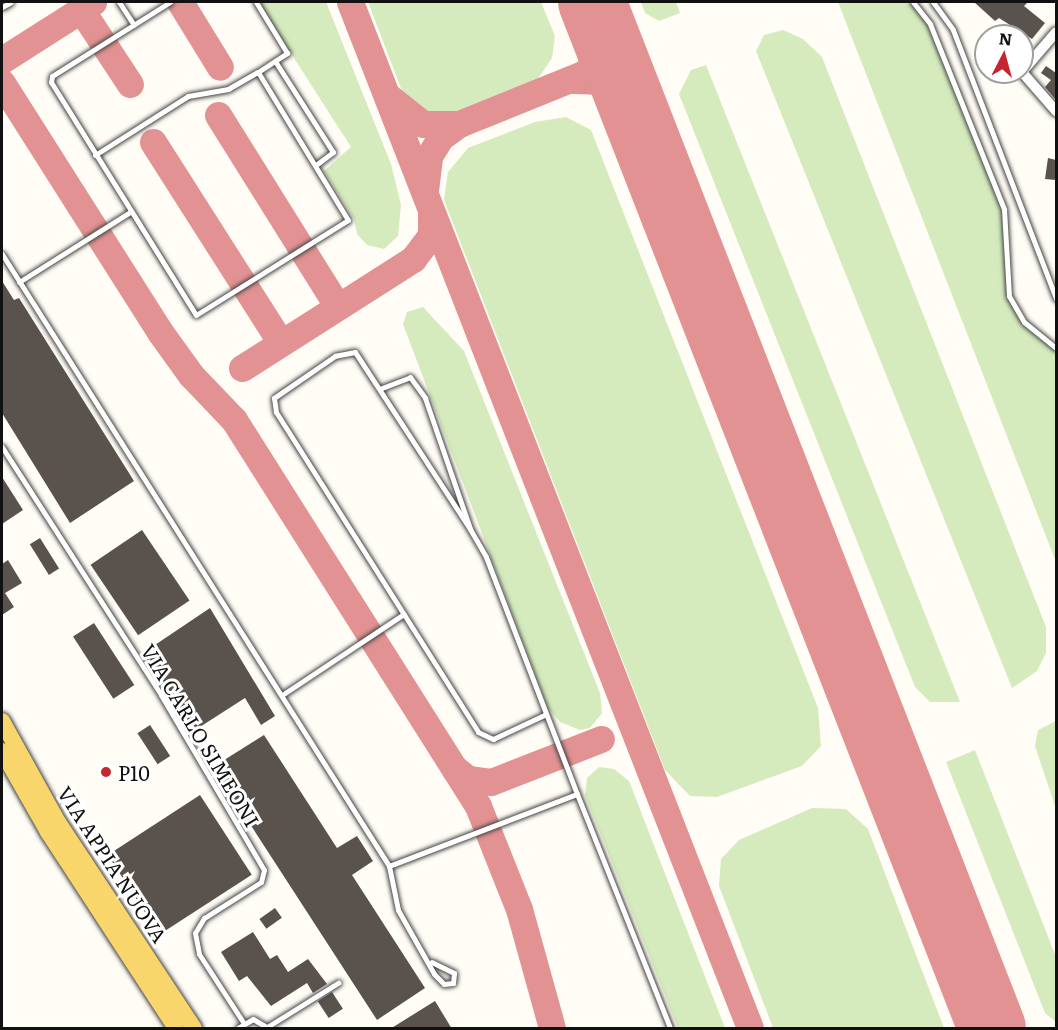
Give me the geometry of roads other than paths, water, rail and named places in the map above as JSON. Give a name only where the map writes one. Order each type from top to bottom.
[{"type":"main road","name":"VIA APPIA NUOVA","points":[[2,721],[58,822],[194,1029]]},
{"type":"main road","name":"VIA APPIA NUOVA","points":[[2,751],[48,832],[176,1029]]},
{"type":"street","points":[[1034,58],[1056,32]]},
{"type":"street","points":[[1032,84],[1056,111]]},
{"type":"lane","points":[[2,7],[11,2]]},
{"type":"lane","points":[[119,2],[134,25]]},
{"type":"lane","points":[[170,2],[52,76],[51,82],[196,315],[202,315],[348,220],[258,72]]},
{"type":"lane","points":[[95,155],[188,96],[228,88],[288,53],[256,2]]},
{"type":"lane","points":[[913,2],[930,24],[1004,209],[1009,297],[1024,322],[1056,348]]},
{"type":"lane","points":[[933,2],[953,30],[1056,298]]},
{"type":"lane","points":[[275,61],[333,152],[316,165]]},
{"type":"lane","points":[[19,282],[130,212]]},
{"type":"lane","points":[[2,254],[390,866],[398,910],[444,984],[453,983],[454,973],[431,962]]},
{"type":"lane","points":[[544,715],[500,736],[484,737],[272,404],[274,398],[348,350],[362,357],[382,388],[486,556],[543,700],[544,715],[670,1029]]},
{"type":"lane","points":[[382,388],[396,378],[416,380],[461,493],[470,529]]},
{"type":"lane","name":"VIA CARLO SIMEONI","points":[[2,447],[160,695],[264,870],[261,882],[204,918],[195,933],[200,954],[243,1023]]},
{"type":"lane","points":[[282,695],[404,614]]},
{"type":"lane","points":[[390,866],[577,794]]},
{"type":"lane","points":[[238,1029],[243,1023],[253,1019],[268,1028],[338,983]]},
{"type":"place","name":"P10","points":[[106,772]]}]
